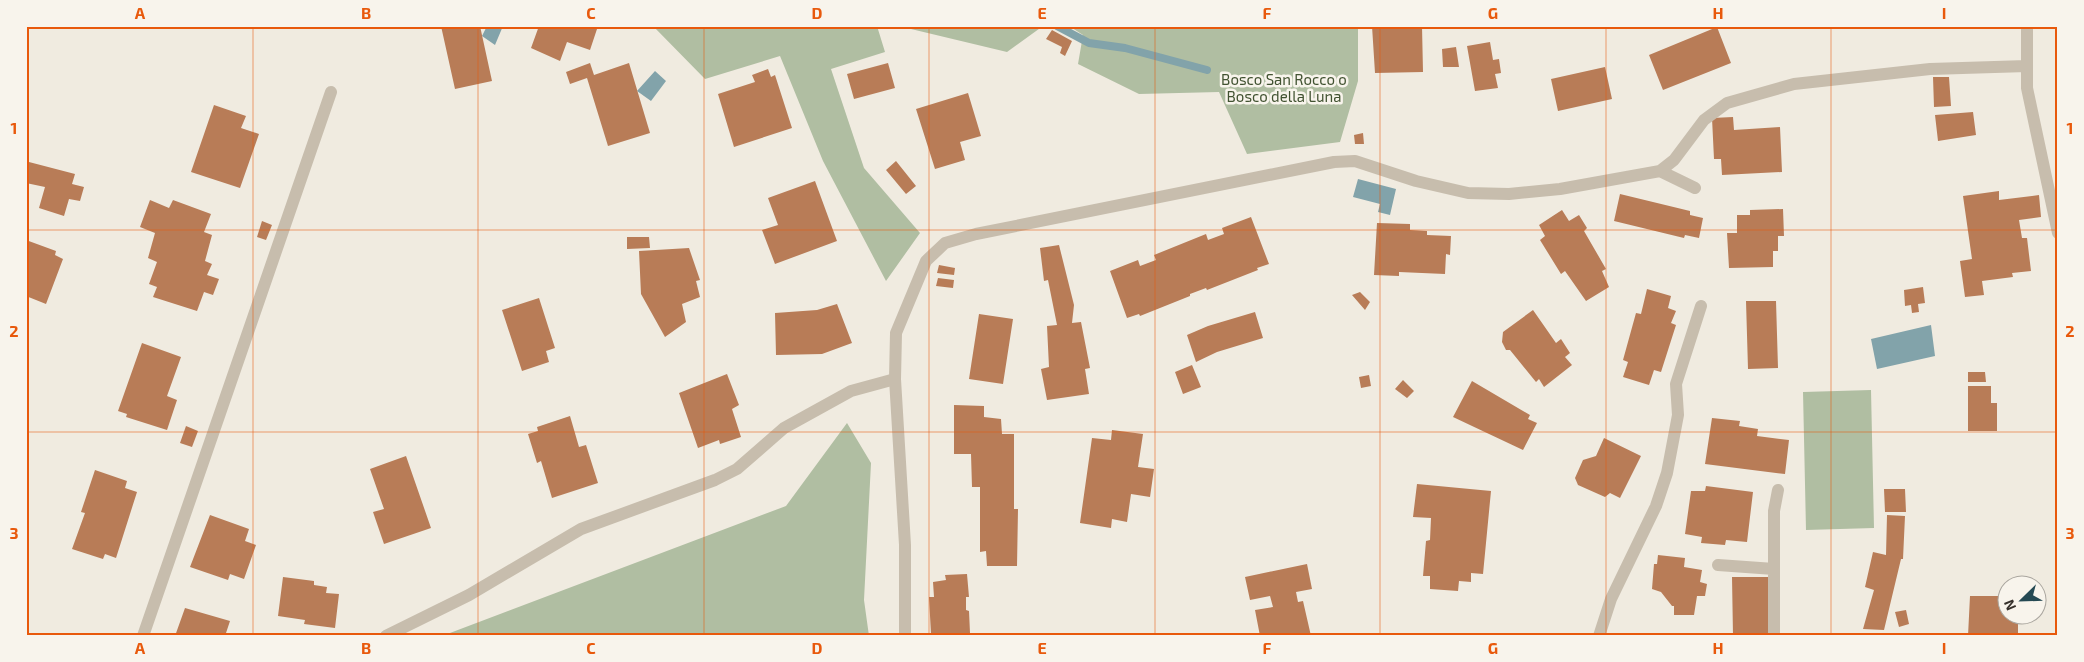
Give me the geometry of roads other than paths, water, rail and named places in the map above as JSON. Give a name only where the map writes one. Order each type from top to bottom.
[{"type":"street","points":[[2027,26],[2027,88],[2058,233]]},
{"type":"street","points":[[906,636],[904,525],[894,379],[896,333],[926,261],[945,243],[976,234],[1334,162],[1354,161],[1416,181],[1468,193],[1509,194],[1560,189],[1660,171],[1674,160],[1704,120],[1727,103],[1803,83],[1930,69],[2027,66]]},
{"type":"street","points":[[142,636],[331,92]]},
{"type":"street","points":[[1660,171],[1696,188]]},
{"type":"street","points":[[1599,636],[1611,599],[1656,506],[1667,473],[1678,415],[1676,384],[1701,306]]},
{"type":"street","points":[[386,636],[469,595],[581,530],[715,480],[737,469],[784,428],[851,391],[894,379]]},
{"type":"street","points":[[1774,636],[1774,511],[1778,490]]},
{"type":"street","points":[[1718,565],[1774,569]]},
{"type":"water","points":[[487,26],[503,26],[495,45],[482,36]]},
{"type":"water","points":[[655,71],[666,81],[651,101],[637,91]]},
{"type":"water","points":[[1358,179],[1396,189],[1390,215],[1378,212],[1380,204],[1353,197]]},
{"type":"water","points":[[1931,325],[1935,356],[1877,369],[1871,339]]},
{"type":"waterway","points":[[1057,26],[1089,43],[1125,48],[1207,70]]},
{"type":"park label","name":"Bosco San Rocco o Bosco della Luna","points":[[1284,88]]}]
